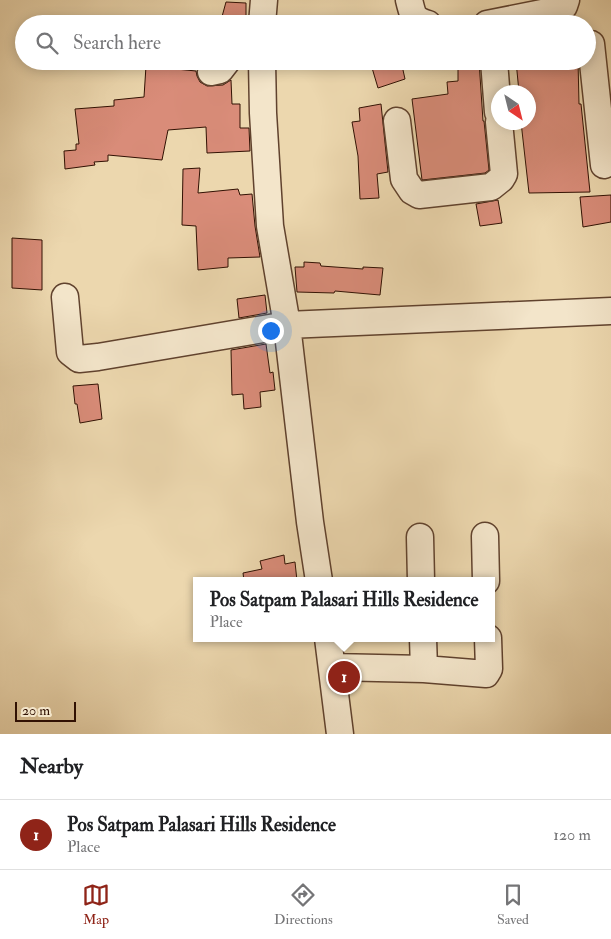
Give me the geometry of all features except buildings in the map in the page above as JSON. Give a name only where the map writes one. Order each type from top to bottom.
[{"type":"street","points":[[263,15],[264,0]]},
{"type":"street","points":[[409,0],[413,15]]},
{"type":"street","points":[[532,15],[568,10]]},
{"type":"street","points":[[596,42],[604,165]]},
{"type":"street","points":[[262,70],[270,226],[287,325],[310,522],[318,577]]},
{"type":"street","points":[[495,70],[496,85]]},
{"type":"street","points":[[397,121],[404,180],[412,191],[419,194],[491,187],[504,174],[500,130]]},
{"type":"street","points":[[65,296],[70,352],[79,358],[108,355],[287,325],[611,311]]},
{"type":"street","points":[[485,536],[486,577]]},
{"type":"street","points":[[420,538],[421,577]]},
{"type":"street","points":[[329,642],[340,734]]},
{"type":"street","points":[[423,642],[424,669]]},
{"type":"street","points":[[332,667],[424,669],[486,674],[489,669],[488,642]]},
{"type":"place","name":"Pos Satpam Palasari Hills Residence","points":[[344,677]]}]
